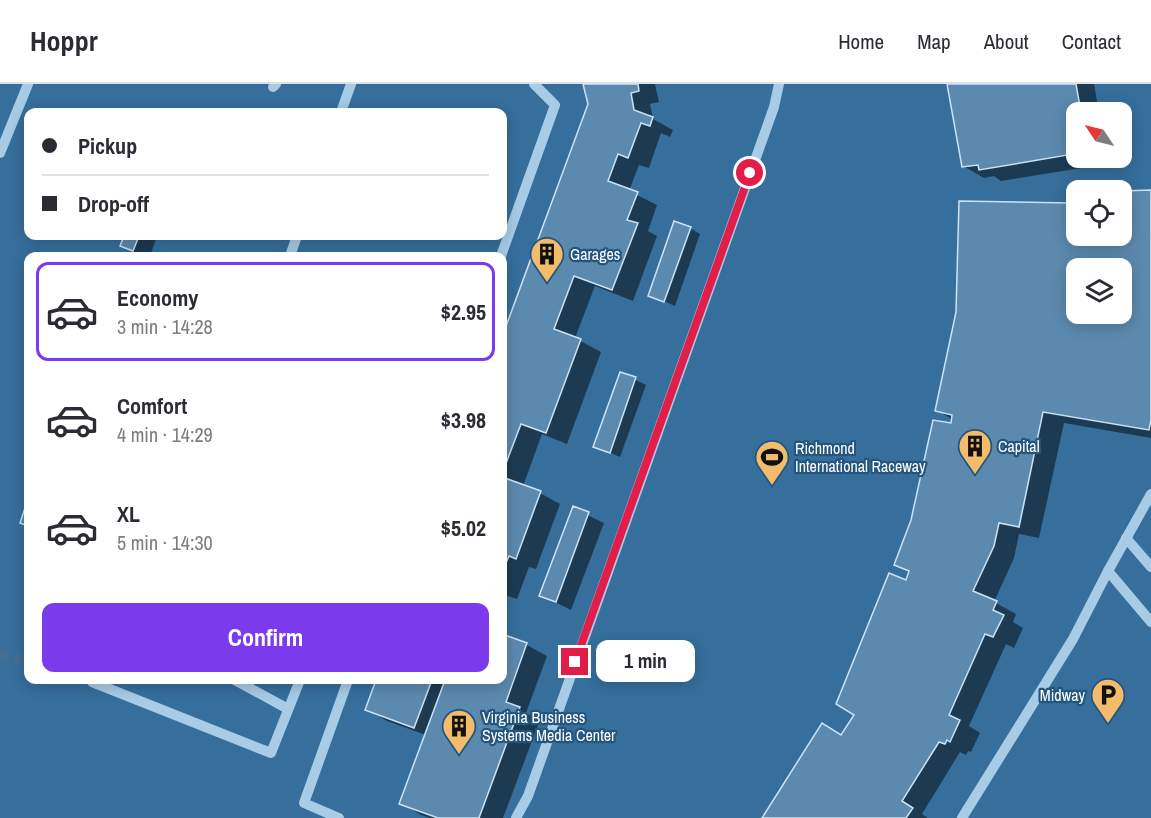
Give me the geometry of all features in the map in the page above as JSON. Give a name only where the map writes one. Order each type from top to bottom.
[{"type":"street","points":[[342,108],[351,84]]},
{"type":"street","points":[[507,239],[555,105],[534,84]]},
{"type":"street","points":[[516,818],[528,796],[770,118],[779,84]]},
{"type":"street","points":[[0,153],[25,85]]},
{"type":"street","points":[[962,818],[1073,639],[1151,494]]},
{"type":"street","points":[[1126,538],[1151,567]]},
{"type":"street","points":[[1108,571],[1151,622]]},
{"type":"street","points":[[97,684],[271,753],[298,684]]},
{"type":"street","points":[[243,684],[288,709]]},
{"type":"street","points":[[339,818],[304,803],[347,684]]},
{"type":"shaded area","name":"Richmond International Raceway","points":[[0,84],[1151,84],[1151,818],[0,818]]},
{"type":"building","name":"Garages","points":[[583,84],[638,84],[639,91],[631,93],[634,110],[653,117],[650,126],[641,123],[628,158],[618,154],[608,181],[638,192],[627,220],[638,223],[612,290],[574,276],[554,329],[581,339],[546,433],[521,424],[507,461],[507,323],[588,104]]},
{"type":"building","points":[[947,84],[1076,84],[1079,102],[1066,102],[1066,155],[979,170],[978,165],[962,167]]},
{"type":"building","name":"Capital","points":[[1151,190],[1151,420],[1149,430],[1043,412],[1019,527],[999,523],[994,546],[973,591],[997,601],[993,610],[1004,615],[993,637],[985,634],[949,715],[960,720],[950,742],[947,740],[945,744],[939,742],[902,801],[913,808],[906,818],[762,818],[822,723],[841,735],[854,715],[836,704],[889,573],[906,580],[909,571],[894,565],[911,520],[933,420],[951,423],[952,415],[935,411],[956,312],[959,201],[1066,203],[1066,246],[1132,246],[1132,191]]},
{"type":"building","points":[[674,221],[691,227],[664,302],[648,296]]},
{"type":"building","points":[[122,240],[137,240],[133,251],[120,246]]},
{"type":"building","points":[[620,372],[636,377],[610,453],[593,447]]},
{"type":"building","points":[[507,479],[541,491],[516,559],[509,556],[507,561]]},
{"type":"building","points":[[573,506],[589,512],[556,602],[539,596]]},
{"type":"building","points":[[24,511],[24,524],[20,523]]},
{"type":"building","name":"Virginia Business Systems Media Center","points":[[507,636],[527,643],[506,702],[520,707],[479,818],[438,818],[399,804],[444,684],[507,684]]},
{"type":"building","points":[[375,684],[430,684],[414,728],[365,710]]},
{"type":"tunnel","points":[[0,653],[24,661]]},
{"type":"place","name":"Garages","points":[[547,283]]},
{"type":"place","name":"Capital","points":[[975,475]]},
{"type":"place","name":"Richmond International Raceway","points":[[772,486]]},
{"type":"place","name":"Midway","points":[[1108,724]]},
{"type":"place","name":"Virginia Business Systems Media Center","points":[[459,755]]},
{"type":"route","points":[[575,662],[750,173]]}]
